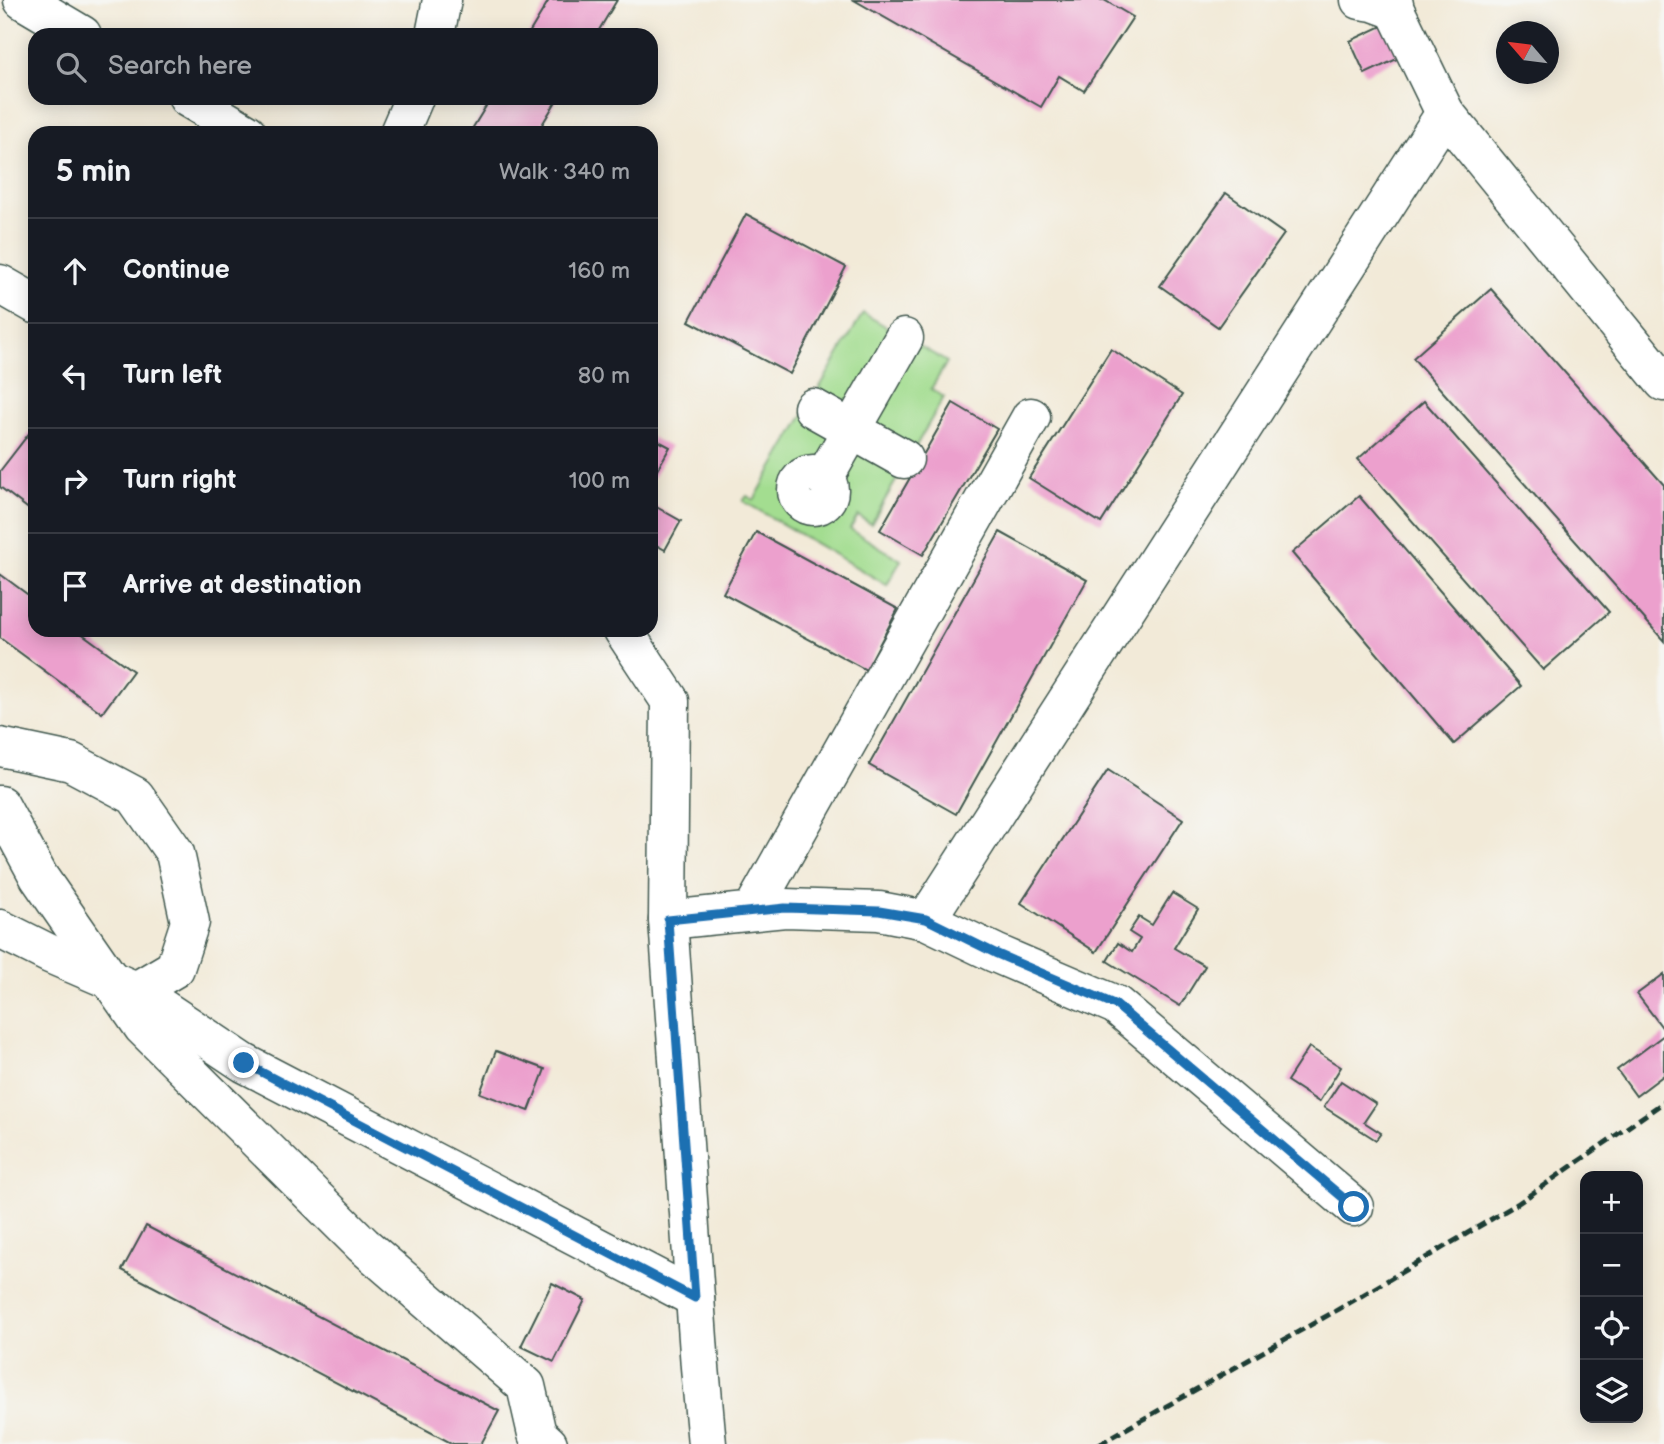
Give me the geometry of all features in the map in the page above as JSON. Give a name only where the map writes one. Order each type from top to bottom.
[{"type":"street","points":[[23,0],[70,28]]},
{"type":"street","points":[[437,28],[443,0]]},
{"type":"street","points":[[1382,3],[1445,113],[1664,382]]},
{"type":"street","points":[[200,105],[235,126]]},
{"type":"street","points":[[402,126],[411,105]]},
{"type":"street","points":[[926,919],[1445,113]]},
{"type":"street","points":[[0,284],[28,300]]},
{"type":"street","points":[[801,474],[852,430],[904,338]]},
{"type":"street","points":[[813,408],[904,459]]},
{"type":"street","points":[[752,911],[1031,417]]},
{"type":"street","points":[[628,637],[670,701],[668,920],[707,1444]]},
{"type":"street","points":[[0,747],[71,762],[135,796],[175,853],[190,922],[175,968],[123,985]]},
{"type":"street","points":[[0,805],[39,877],[123,985],[143,1027],[363,1245],[526,1386],[537,1434],[548,1444]]},
{"type":"street","points":[[668,920],[785,908],[879,911],[926,919],[995,953],[1116,1005],[1354,1207]]},
{"type":"street","points":[[0,929],[123,985],[244,1063],[695,1298]]},
{"type":"green space","points":[[863,313],[947,362],[931,389],[944,397],[871,524],[858,516],[850,529],[901,560],[887,585],[743,501],[747,496],[754,500]]},
{"type":"building","points":[[549,0],[617,0],[600,28],[532,28]]},
{"type":"building","points":[[854,0],[1104,0],[1133,17],[1084,91],[1059,76],[1041,107]]},
{"type":"building","points":[[1384,25],[1399,58],[1365,74],[1350,41]]},
{"type":"building","points":[[487,105],[554,105],[541,126],[474,126]]},
{"type":"building","points":[[1226,193],[1284,234],[1218,327],[1160,286]]},
{"type":"building","points":[[746,214],[846,267],[790,374],[689,321]]},
{"type":"building","points":[[1491,289],[1664,485],[1664,641],[1413,358]]},
{"type":"building","points":[[1111,349],[1182,395],[1101,523],[1029,478]]},
{"type":"building","points":[[1424,401],[1609,612],[1543,670],[1358,459]]},
{"type":"building","points":[[953,403],[997,429],[923,555],[880,530]]},
{"type":"building","points":[[28,435],[28,509],[0,487],[0,471]]},
{"type":"building","points":[[658,441],[670,447],[658,468]]},
{"type":"building","points":[[1359,496],[1521,686],[1454,744],[1292,553]]},
{"type":"building","points":[[658,508],[681,521],[665,550],[658,546]]},
{"type":"building","points":[[756,532],[898,609],[866,670],[723,593]]},
{"type":"building","points":[[1000,532],[1087,580],[956,814],[869,765]]},
{"type":"building","points":[[0,574],[28,595],[28,637],[87,637],[133,671],[102,713],[0,638]]},
{"type":"building","points":[[1108,770],[1183,819],[1096,952],[1021,903]]},
{"type":"building","points":[[1172,893],[1198,909],[1174,948],[1205,966],[1180,1006],[1107,961],[1118,943],[1132,952],[1140,939],[1129,932],[1139,917],[1152,925]]},
{"type":"building","points":[[1664,974],[1664,1030],[1637,994]]},
{"type":"building","points":[[1664,1035],[1664,1075],[1636,1096],[1617,1070]]},
{"type":"building","points":[[1309,1047],[1341,1067],[1319,1102],[1287,1081]]},
{"type":"building","points":[[496,1051],[545,1069],[529,1111],[480,1093]]},
{"type":"building","points":[[1341,1081],[1376,1104],[1364,1122],[1381,1133],[1376,1140],[1324,1107]]},
{"type":"building","points":[[146,1226],[499,1411],[481,1444],[453,1444],[122,1270]]},
{"type":"building","points":[[552,1283],[585,1300],[554,1362],[521,1346]]},
{"type":"railway","points":[[1099,1444],[1339,1309],[1517,1204],[1664,1102]]},
{"type":"route","points":[[244,1063],[695,1298],[668,920],[785,908],[879,911],[926,919],[995,953],[1116,1005],[1354,1207]]}]
